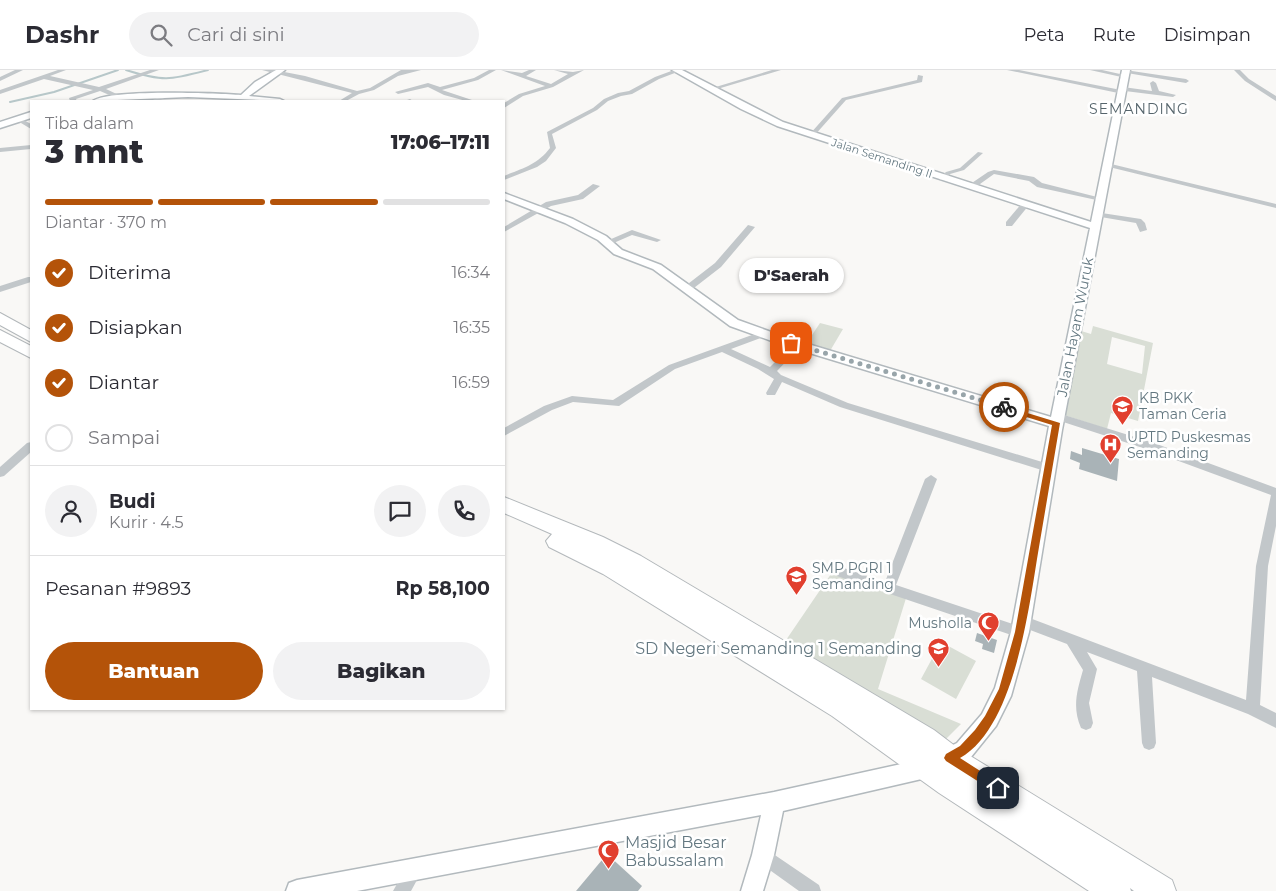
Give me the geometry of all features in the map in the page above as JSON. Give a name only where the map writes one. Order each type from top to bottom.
[{"type":"highway","points":[[0,318],[30,336]]},
{"type":"highway","points":[[0,335],[30,352]]},
{"type":"highway","points":[[505,505],[596,543],[632,562],[925,739],[938,763],[1116,891]]},
{"type":"highway","points":[[505,519],[574,548],[611,568],[841,708],[1161,891]]},
{"type":"street","points":[[0,79],[20,70]]},
{"type":"street","points":[[0,92],[63,70]]},
{"type":"street","points":[[72,100],[71,99],[75,96],[103,90],[156,70]]},
{"type":"street","points":[[265,70],[279,71],[357,94]]},
{"type":"street","points":[[344,100],[383,84],[405,70]]},
{"type":"street","points":[[399,75],[418,70]]},
{"type":"street","points":[[398,92],[428,85],[440,89],[476,79],[493,70]]},
{"type":"street","points":[[504,70],[551,86]]},
{"type":"street","points":[[523,75],[532,70]]},
{"type":"street","points":[[557,70],[574,74]]},
{"type":"street","points":[[505,105],[525,94],[551,86],[581,70]]},
{"type":"street","points":[[505,178],[544,160],[554,148],[549,133],[555,128],[595,109],[611,97],[630,93],[676,70]]},
{"type":"street","name":"Jalan Semanding II","points":[[676,70],[770,120],[1025,205],[1096,220]]},
{"type":"street","points":[[712,89],[778,70]]},
{"type":"street","points":[[1010,70],[1125,80],[1152,76],[1186,81]]},
{"type":"street","points":[[1093,70],[1125,80],[1150,94],[1155,92],[1173,95]]},
{"type":"street","points":[[243,97],[279,71]]},
{"type":"street","points":[[1236,71],[1276,99]]},
{"type":"street","points":[[812,135],[842,100],[886,90],[902,84],[916,84],[920,81],[920,76]]},
{"type":"street","points":[[1152,76],[1155,92]]},
{"type":"street","points":[[45,77],[103,90],[121,98]]},
{"type":"street","name":"Jalan Hayam Wuruk","points":[[938,763],[964,750],[989,720],[1004,690],[1021,626],[1057,420],[1125,80]]},
{"type":"street","points":[[1154,83],[1179,88]]},
{"type":"street","points":[[383,84],[408,89]]},
{"type":"street","points":[[440,89],[438,91],[451,97],[469,100]]},
{"type":"street","points":[[156,100],[165,96]]},
{"type":"street","points":[[105,100],[165,96],[243,97],[270,100]]},
{"type":"street","points":[[0,125],[30,115]]},
{"type":"street","points":[[18,119],[30,126]]},
{"type":"street","points":[[0,150],[30,147]]},
{"type":"street","points":[[943,178],[948,173],[962,169],[980,153]]},
{"type":"street","points":[[1107,164],[1276,206]]},
{"type":"street","points":[[970,187],[994,172],[1031,179],[1038,184],[1101,199]]},
{"type":"street","points":[[1071,192],[1074,184]]},
{"type":"street","points":[[505,229],[561,200],[584,195],[596,186]]},
{"type":"street","points":[[505,196],[569,221],[602,238],[618,252],[657,267],[721,315],[763,334],[1159,449],[1276,492]]},
{"type":"street","points":[[1009,224],[1025,205]]},
{"type":"street","points":[[1096,220],[1138,222],[1141,223],[1143,230]]},
{"type":"street","points":[[687,289],[718,265],[751,227]]},
{"type":"street","points":[[606,243],[632,232],[657,240]]},
{"type":"street","points":[[0,289],[30,279]]},
{"type":"street","points":[[505,431],[548,408],[572,399],[616,404],[672,367],[763,334]]},
{"type":"street","points":[[771,393],[776,374],[797,345]]},
{"type":"street","points":[[722,348],[743,360],[844,406],[1048,468]]},
{"type":"street","points":[[0,473],[30,447]]},
{"type":"street","points":[[889,588],[931,479]]},
{"type":"street","points":[[1254,709],[1262,566],[1275,506]]},
{"type":"street","points":[[841,572],[889,588],[1071,639],[1254,709],[1276,720]]},
{"type":"street","points":[[1071,639],[1090,669],[1082,702],[1081,715],[1086,724]]},
{"type":"street","points":[[1144,668],[1149,743]]},
{"type":"street","points":[[297,891],[774,802],[938,763]]},
{"type":"street","points":[[752,891],[763,854],[774,802]]},
{"type":"street","points":[[763,854],[813,891]]},
{"type":"street","points":[[401,891],[416,868]]},
{"type":"shaded area","points":[[820,323],[843,329],[830,351],[806,344]]},
{"type":"shaded area","points":[[1093,326],[1153,343],[1138,421],[1111,413],[1107,429],[1061,414],[1078,330],[1091,334]],"holes":[[[1112,337],[1145,346],[1142,374],[1107,364]]]},
{"type":"shaded area","points":[[833,571],[907,595],[878,689],[961,724],[944,741],[784,643]]},
{"type":"shaded area","points":[[941,642],[976,661],[956,699],[921,679]]},
{"type":"building","name":"UPTD Puskesmas Semanding","points":[[1082,448],[1119,459],[1117,481],[1079,469],[1080,463],[1070,459],[1071,451],[1082,455]]},
{"type":"building","name":"Musholla","points":[[977,633],[997,640],[994,653],[982,649],[983,644],[975,641]]},
{"type":"building","name":"Masjid Besar Babussalam","points":[[607,854],[642,886],[638,891],[576,891]]},
{"type":"waterway","points":[[10,102],[54,92],[118,70]]},
{"type":"waterway","points":[[126,70],[159,78],[175,78],[208,70]]},
{"type":"way so far","points":[[791,343],[1004,407]]},
{"type":"place","name":"D'Saerah","points":[[791,343]]},
{"type":"place","name":"KB PKK Taman Ceria","points":[[1123,425]]},
{"type":"place","name":"UPTD Puskesmas Semanding","points":[[1111,464]]},
{"type":"place","name":"SMP PGRI 1 Semanding","points":[[796,595]]},
{"type":"place","name":"Musholla","points":[[988,642]]},
{"type":"place","name":"SD Negeri Semanding 1 Semanding","points":[[938,667]]},
{"type":"place","name":"Masjid Besar Babussalam","points":[[609,870]]},
{"type":"district","name":"SEMANDING","points":[[1139,109]]},
{"type":"route","points":[[998,788],[950,758],[964,750],[979,734],[989,720],[1004,690],[1020,632],[1056,423],[1004,407]]}]
